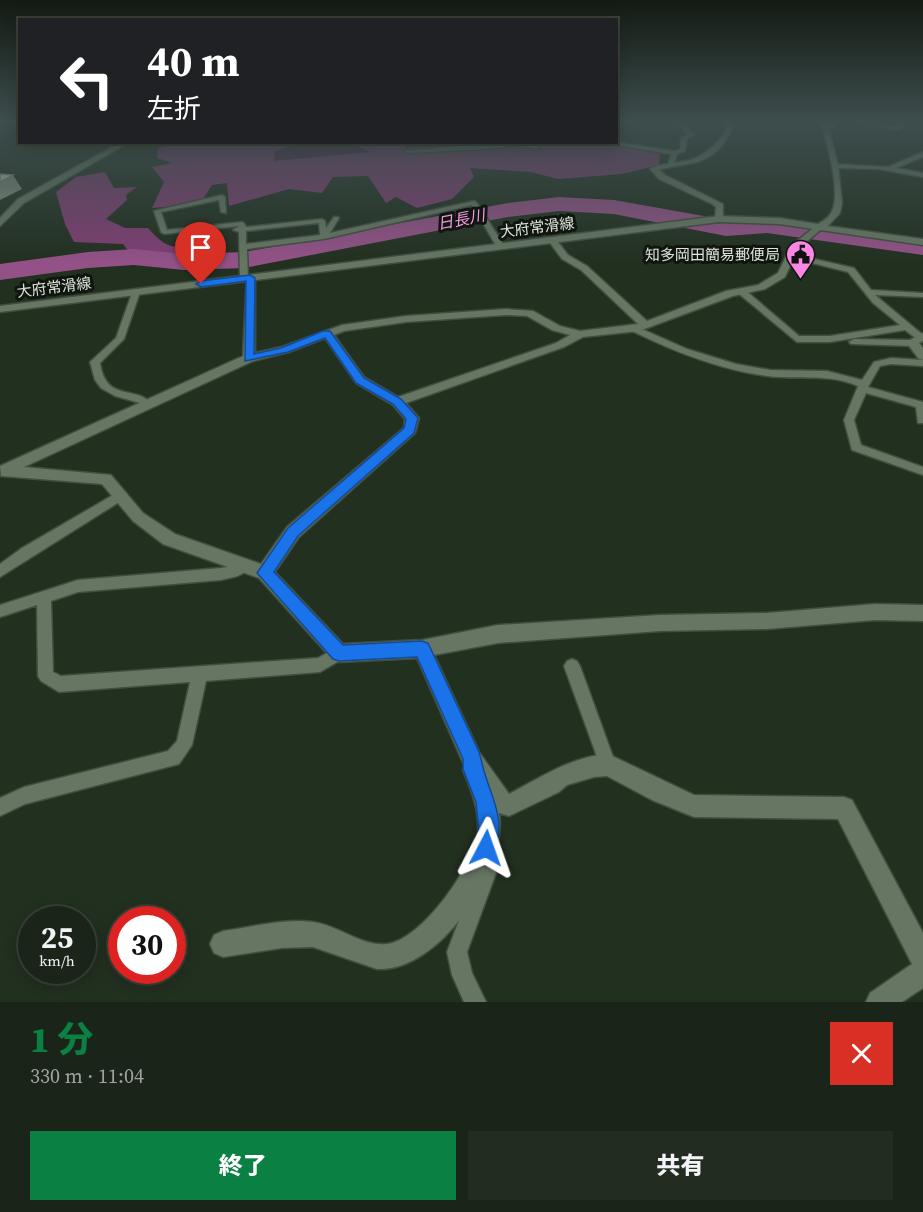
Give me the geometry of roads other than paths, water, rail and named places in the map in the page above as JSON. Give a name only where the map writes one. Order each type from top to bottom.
[{"type":"street","points":[[0,223],[21,201],[79,169]]},
{"type":"street","points":[[655,169],[662,177],[715,202],[720,206],[719,219]]},
{"type":"street","points":[[0,472],[46,453],[249,358],[285,350],[342,328],[406,319],[506,312],[529,313],[556,328],[579,334],[635,329],[706,301],[761,287],[782,274],[794,248],[833,217],[838,204],[836,169]]},
{"type":"street","points":[[891,169],[923,176]]},
{"type":"street","name":"大府常滑線","points":[[0,309],[719,219],[779,221],[816,231],[923,242]]},
{"type":"street","points":[[552,240],[565,257],[585,268],[646,325]]},
{"type":"street","points":[[247,278],[249,358]]},
{"type":"street","points":[[265,573],[293,532],[410,430],[412,418],[397,402],[360,380],[327,333]]},
{"type":"street","points":[[397,402],[560,345],[579,334]]},
{"type":"street","points":[[918,339],[923,356]]},
{"type":"street","points":[[0,472],[106,479],[138,517],[169,539],[265,573],[339,653],[422,649],[498,634],[660,623],[767,621],[875,612],[923,614]]},
{"type":"street","points":[[422,649],[472,759],[502,803],[509,805],[551,784],[561,776],[594,766],[608,765],[660,792],[694,806],[844,808],[923,960]]},
{"type":"street","points":[[223,944],[311,933],[335,938],[365,953],[388,957],[413,947],[465,894],[482,862],[489,833],[486,802],[473,769],[472,759]]},
{"type":"street","points":[[879,1002],[923,972]]},
{"type":"lane","points":[[224,212],[222,197],[157,211],[164,232],[243,224],[247,278]]},
{"type":"lane","points":[[243,247],[324,237],[474,203],[501,247]]},
{"type":"lane","points":[[324,237],[336,218]]},
{"type":"lane","points":[[228,230],[321,221],[324,237]]},
{"type":"lane","points":[[791,255],[851,270],[868,292],[918,339]]},
{"type":"lane","points":[[741,291],[797,339],[918,339]]},
{"type":"lane","points":[[135,292],[120,339],[95,362],[95,366],[103,385],[110,392],[144,401],[147,405]]},
{"type":"lane","points":[[868,292],[923,295]]},
{"type":"lane","points":[[832,339],[905,327]]},
{"type":"lane","points":[[635,329],[682,350],[755,371],[836,374],[863,387],[920,405],[922,420]]},
{"type":"lane","points":[[923,363],[883,362],[877,364],[863,387],[849,420],[856,447],[923,471]]},
{"type":"lane","points":[[0,570],[120,496]]},
{"type":"lane","points":[[0,611],[78,586],[101,582],[221,574],[236,571],[243,565]]},
{"type":"lane","points":[[44,596],[46,676],[59,684],[320,665],[339,653]]},
{"type":"lane","points":[[572,666],[608,765]]},
{"type":"lane","points":[[0,807],[24,796],[173,758],[183,745],[200,673]]},
{"type":"lane","points":[[475,1002],[462,975],[457,952],[487,873],[482,862]]},
{"type":"waterway","name":"日長川","points":[[0,272],[88,260],[134,257],[184,262],[244,260],[508,210],[559,204],[614,207],[726,228],[767,226],[923,247]]},
{"type":"place","name":"知多岡田簡易郵便局","points":[[801,280]]}]
